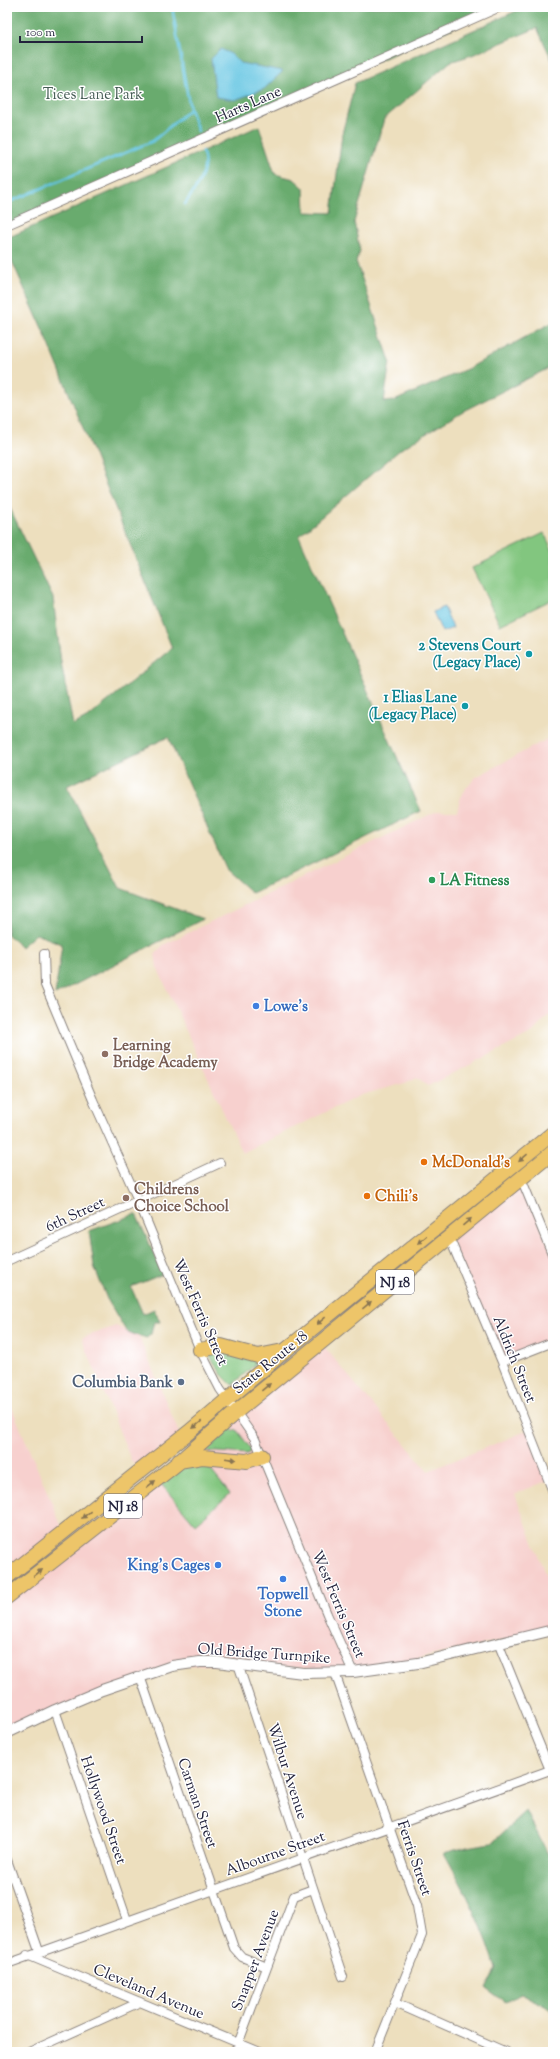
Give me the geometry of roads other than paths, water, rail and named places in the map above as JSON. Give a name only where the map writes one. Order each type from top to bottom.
[{"type":"highway","name":"State Route 18","points":[[7,1577],[228,1400],[287,1349],[553,1133]]},
{"type":"highway","name":"State Route 18","points":[[7,1597],[179,1462],[236,1412],[553,1152]]},
{"type":"highway","points":[[200,1350],[221,1346],[258,1356],[275,1354],[287,1349]]},
{"type":"highway","points":[[179,1462],[202,1457],[247,1461],[262,1456]]},
{"type":"street","name":"Harts Lane","points":[[7,225],[500,7]]},
{"type":"street","name":"West Ferris Street","points":[[44,954],[45,985],[93,1100],[138,1200],[200,1350],[228,1400],[255,1439],[327,1614],[353,1672]]},
{"type":"street","name":"6th Street","points":[[7,1261],[220,1163]]},
{"type":"street","points":[[521,1178],[553,1256]]},
{"type":"street","name":"Aldrich Street","points":[[449,1237],[502,1362],[553,1492]]},
{"type":"street","points":[[502,1362],[553,1342]]},
{"type":"street","name":"Old Bridge Turnpike","points":[[7,1733],[55,1710],[140,1676],[172,1666],[200,1662],[238,1664],[303,1673],[353,1672],[418,1663],[553,1630]]},
{"type":"street","points":[[499,1644],[552,1770]]},
{"type":"street","name":"Wilbur Avenue","points":[[238,1664],[343,1977]]},
{"type":"street","name":"Ferris Street","points":[[335,1673],[417,1906],[422,1931],[422,1935],[375,2052]]},
{"type":"street","name":"Carman Street","points":[[140,1676],[234,1948],[242,1957],[267,1966]]},
{"type":"street","name":"Hollywood Street","points":[[55,1710],[127,1920]]},
{"type":"street","name":"Albourne Street","points":[[7,1964],[27,1955],[552,1770]]},
{"type":"street","points":[[7,1860],[39,1951]]},
{"type":"street","name":"Snapper Avenue","points":[[235,2052],[294,1896],[313,1889]]},
{"type":"street","name":"Cleveland Avenue","points":[[27,1955],[260,2052]]},
{"type":"street","points":[[29,2052],[140,2002]]},
{"type":"street","points":[[395,2003],[506,2052]]},
{"type":"water","points":[[221,49],[231,54],[240,63],[283,71],[264,89],[235,100],[216,97],[211,59]]},
{"type":"water","points":[[444,607],[453,628],[442,632],[433,612]]},
{"type":"waterway","points":[[172,7],[190,109],[198,131]]},
{"type":"waterway","points":[[7,203],[153,141],[190,109]]},
{"type":"waterway","points":[[185,204],[201,179],[205,165],[202,151]]},
{"type":"place","name":"2 Stevens Court (Legacy Place)","points":[[529,654]]},
{"type":"place","name":"1 Elias Lane (Legacy Place)","points":[[465,706]]},
{"type":"place","name":"LA Fitness","points":[[432,880]]},
{"type":"place","name":"Lowe's","points":[[256,1006]]},
{"type":"place","name":"Learning Bridge Academy","points":[[105,1054]]},
{"type":"place","name":"McDonald's","points":[[424,1162]]},
{"type":"place","name":"Chili's","points":[[367,1196]]},
{"type":"place","name":"Childrens Choice School","points":[[126,1198]]},
{"type":"place","name":"Columbia Bank","points":[[181,1382]]},
{"type":"place","name":"King's Cages","points":[[218,1565]]},
{"type":"place","name":"Topwell Stone","points":[[283,1579]]},
{"type":"park label","name":"Tices Lane Park","points":[[93,94]]}]
